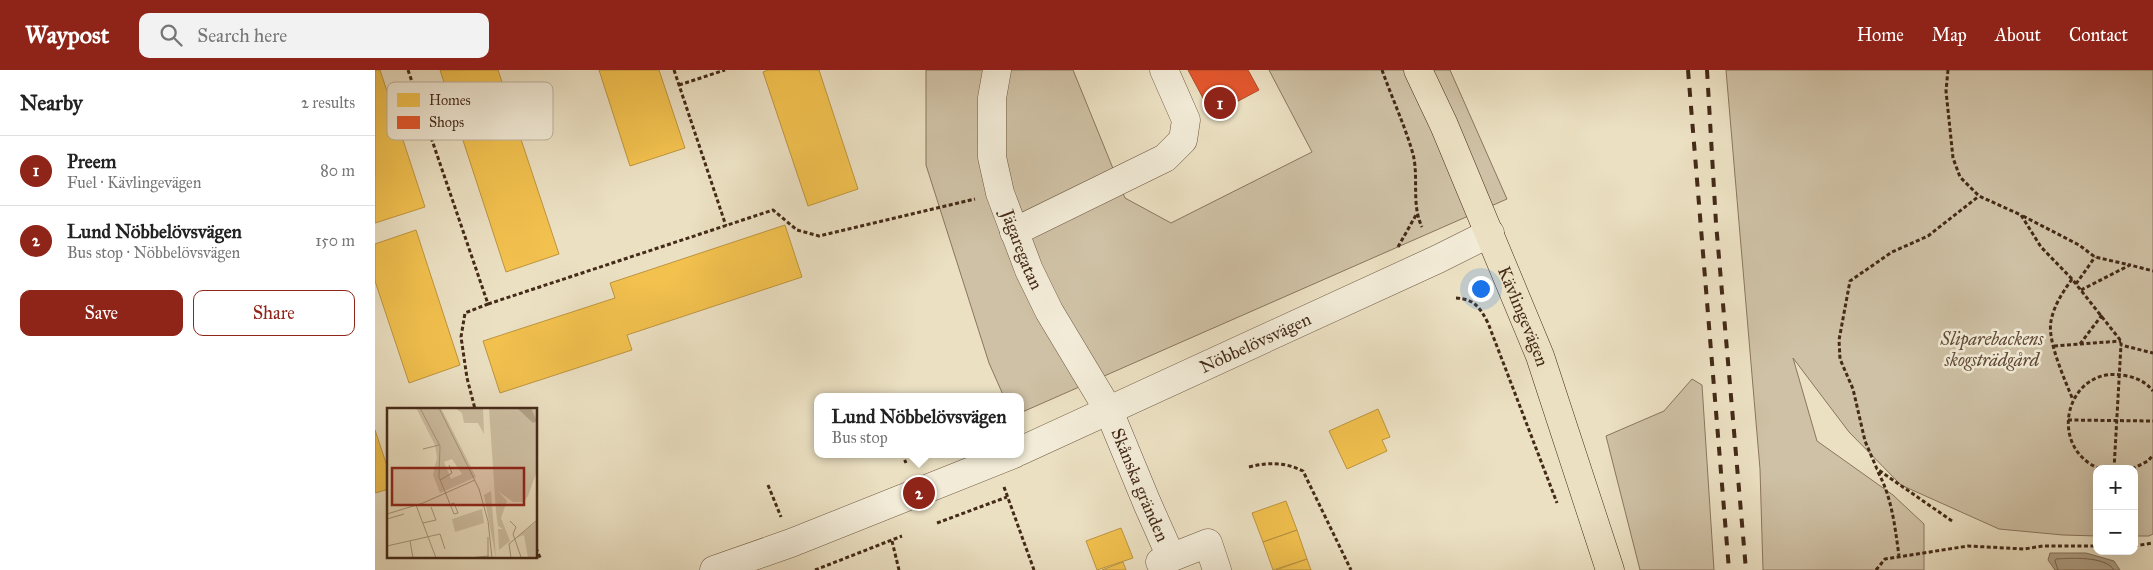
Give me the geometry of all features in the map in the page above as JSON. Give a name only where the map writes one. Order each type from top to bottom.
[{"type":"main road","name":"Kävlingevägen","points":[[1418,70],[1444,124],[1540,356],[1609,570]]},
{"type":"street","name":"Jägaregatan","points":[[997,70],[992,98],[992,157],[1000,193],[1029,270],[1049,311],[1109,411]]},
{"type":"street","points":[[1014,232],[1165,158],[1183,140],[1187,120],[1164,70]]},
{"type":"street","name":"Nöbbelövsvägen","points":[[1024,450],[1490,233]]},
{"type":"street","name":"Skånska gränden","points":[[1109,411],[1147,504],[1167,564],[1208,543],[1217,570]]},
{"type":"street","points":[[714,570],[800,540],[1004,458]]},
{"type":"path","points":[[408,70],[412,82]]},
{"type":"path","points":[[674,70],[726,226]]},
{"type":"path","points":[[679,85],[725,70]]},
{"type":"path","points":[[1382,70],[1413,155],[1416,182],[1416,215],[1423,227]]},
{"type":"path","points":[[1948,70],[1946,91],[1953,158],[1960,177],[1979,196],[2079,245],[2095,257],[2153,271]]},
{"type":"path","points":[[432,140],[488,304]]},
{"type":"path","points":[[475,408],[467,378],[461,337],[465,313],[773,210],[797,230],[819,236],[1000,193]]},
{"type":"path","points":[[1899,556],[1895,526],[1886,487],[1860,424],[1853,389],[1839,359],[1839,340],[1850,281],[1891,252],[1928,236],[1979,196]]},
{"type":"path","points":[[2021,215],[2041,247],[2072,279],[2102,315],[2121,343],[2114,465]]},
{"type":"path","points":[[2076,284],[2095,257]]},
{"type":"path","points":[[2081,290],[2130,265]]},
{"type":"path","points":[[2072,279],[2059,298],[2051,322],[2054,346],[2073,400]]},
{"type":"path","points":[[1456,298],[1468,298],[1480,308],[1488,323],[1560,511]]},
{"type":"path","points":[[2079,344],[2102,315]]},
{"type":"path","points":[[2054,346],[2121,343],[2153,353]]},
{"type":"path","points":[[2094,465],[2083,458],[2074,448],[2069,436],[2068,420],[2073,400],[2086,384],[2094,379],[2120,374],[2142,381],[2153,391]]},
{"type":"path","points":[[2068,420],[2153,422]]},
{"type":"path","points":[[2138,466],[2148,461],[2153,455]]},
{"type":"path","points":[[904,458],[906,463]]},
{"type":"path","points":[[1249,467],[1277,464],[1291,466],[1303,471],[1351,570]]},
{"type":"path","points":[[1877,469],[1952,521]]},
{"type":"path","points":[[937,523],[1007,497],[1034,570]]},
{"type":"path","points":[[815,570],[902,536]]},
{"type":"path","points":[[892,541],[899,570]]},
{"type":"path","points":[[2138,545],[2153,543]]},
{"type":"path","points":[[1876,570],[1885,559],[1968,546],[2024,549],[2043,546],[2093,546]]},
{"type":"path","points":[[537,550],[541,560]]},
{"type":"green space","points":[[926,70],[1073,70],[1125,198],[1171,223],[1312,152],[1269,70],[1450,70],[1507,199],[1024,411],[1024,393],[1002,393],[989,363],[926,165]]},
{"type":"green space","name":"Sliparebackens skogsträdgård","points":[[1726,70],[2153,70],[2153,534],[2138,536],[2138,465],[2093,465],[2093,536],[1999,529],[1901,485],[1849,432],[1793,358],[1817,441],[1893,495],[1924,524],[1924,570],[1763,570],[1760,469]]},
{"type":"green space","points":[[1692,379],[1702,385],[1714,570],[1640,570],[1606,436],[1664,411]]},
{"type":"water","points":[[2050,553],[2086,553],[2114,561],[2120,570],[2055,570],[2048,560]]},
{"type":"building: Homes","points":[[375,70],[380,70],[387,91],[387,140],[403,140],[425,207],[375,223]]},
{"type":"building: Homes","points":[[440,70],[498,70],[502,82],[444,82]]},
{"type":"building: Homes","points":[[599,70],[659,70],[685,148],[630,166]]},
{"type":"building: Homes","points":[[768,70],[819,70],[858,189],[808,206],[763,72]]},
{"type":"building: Homes","points":[[463,140],[521,140],[559,254],[506,272]]},
{"type":"building: Homes","points":[[785,225],[802,277],[627,335],[632,350],[500,393],[483,341],[615,298],[610,283]]},
{"type":"building: Homes","points":[[416,230],[460,365],[409,383],[375,281],[375,244]]},
{"type":"building: Homes","points":[[1378,409],[1390,437],[1382,440],[1387,451],[1347,469],[1329,431]]},
{"type":"building: Homes","points":[[375,430],[387,466],[387,490],[375,493]]},
{"type":"building: Homes","points":[[1286,501],[1297,530],[1263,542],[1252,513]]},
{"type":"building: Homes","points":[[1121,528],[1133,558],[1097,570],[1086,541]]},
{"type":"building: Homes","points":[[1297,530],[1307,559],[1273,570],[1263,542]]},
{"type":"building: Homes","points":[[1307,559],[1311,570],[1276,570]]},
{"type":"building: Homes","points":[[1123,562],[1126,570],[1102,570]]},
{"type":"building: Shops","points":[[1188,70],[1248,70],[1259,90],[1212,115]]},
{"type":"railway","points":[[1688,70],[1729,570]]},
{"type":"railway","points":[[1707,70],[1716,223],[1746,570]]},
{"type":"place","name":"Preem","points":[[1220,103]]},
{"type":"place","name":"Lund Nöbbelövsvägen","points":[[919,493]]}]
